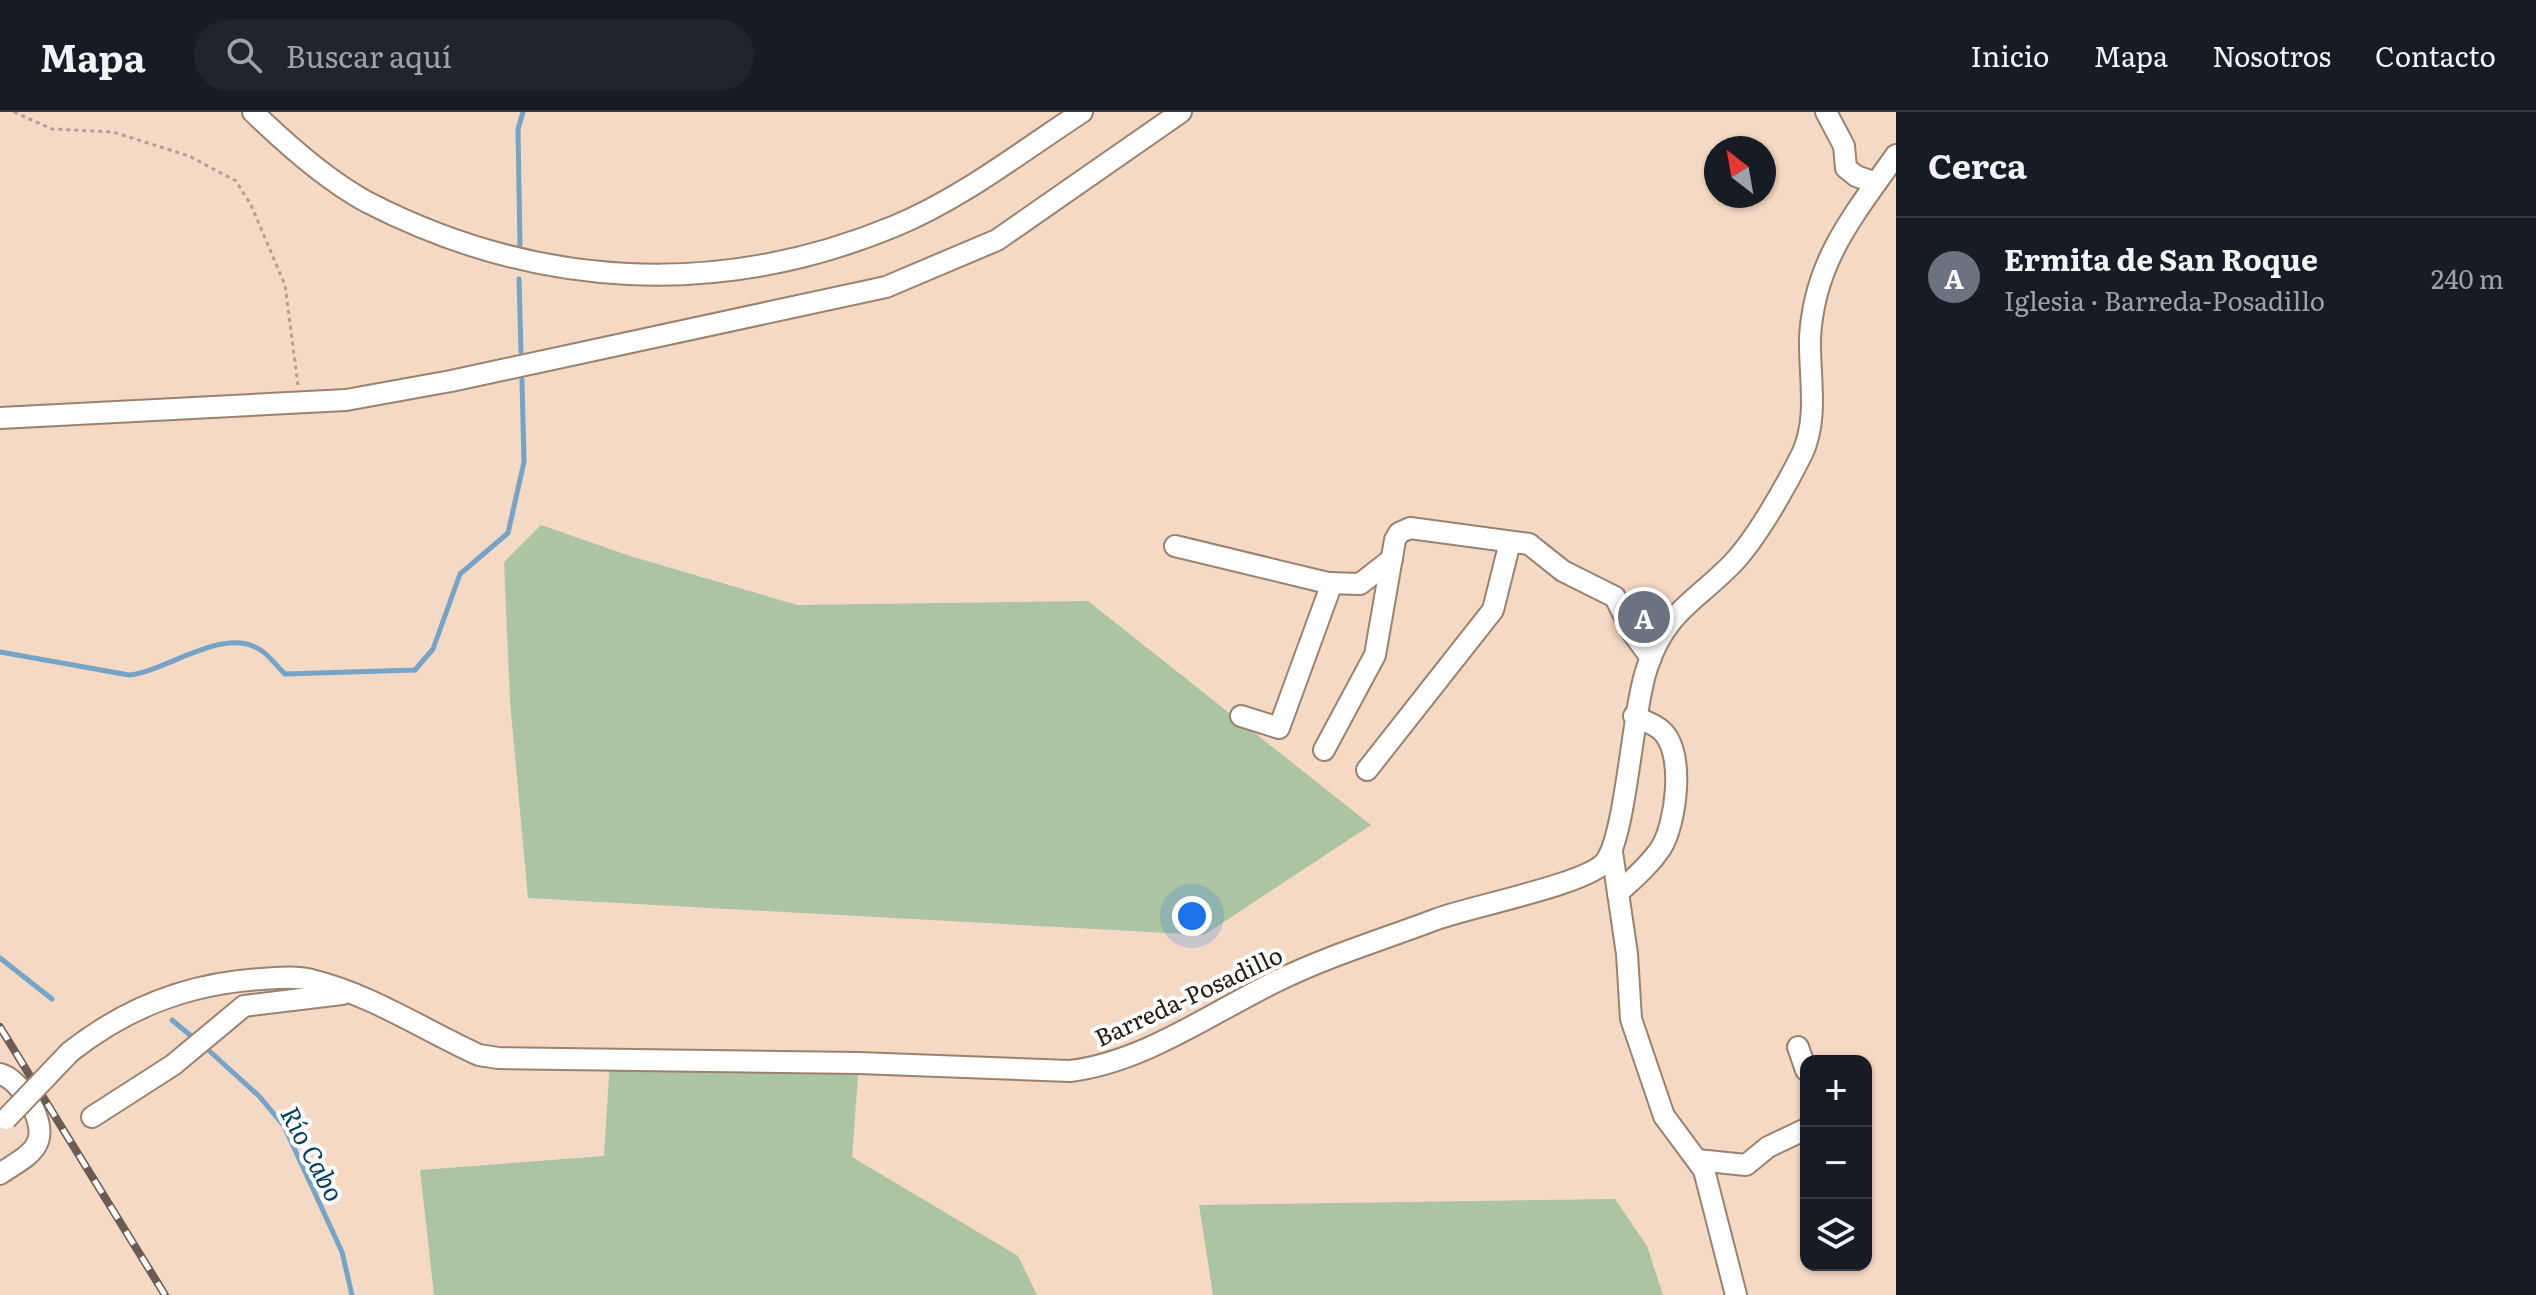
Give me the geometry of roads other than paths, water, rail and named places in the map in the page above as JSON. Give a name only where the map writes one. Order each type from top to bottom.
[{"type":"street","points":[[253,112],[278,136],[355,194],[408,220],[472,246],[534,263],[650,277],[774,265],[829,251],[885,230],[962,190],[1082,112]]},
{"type":"street","points":[[0,418],[346,400],[451,381],[886,287],[997,240],[1181,112]]},
{"type":"street","points":[[1826,112],[1844,146],[1846,168],[1856,176],[1876,183]]},
{"type":"street","points":[[1736,1295],[1704,1170],[1664,1116],[1631,1019],[1627,954],[1612,852],[1634,716],[1651,658],[1673,616],[1746,546],[1803,452],[1810,427],[1810,339],[1821,273],[1838,239],[1896,155]]},
{"type":"street","points":[[1324,750],[1375,655],[1399,533],[1410,528],[1529,544],[1563,571],[1615,597],[1632,632],[1651,658]]},
{"type":"street","points":[[1367,770],[1493,610],[1510,542]]},
{"type":"street","points":[[1175,546],[1332,583],[1360,584],[1392,559]]},
{"type":"street","points":[[1241,716],[1279,728],[1332,583]]},
{"type":"street","points":[[1618,893],[1660,850],[1675,807],[1676,763],[1671,745],[1662,731],[1634,716]]},
{"type":"street","name":"Barreda-Posadillo","points":[[3,1121],[70,1052],[128,1012],[204,985],[284,978],[309,979],[350,993],[479,1055],[498,1058],[859,1063],[1070,1071],[1095,1068],[1138,1052],[1312,966],[1460,910],[1593,872],[1612,852]]},
{"type":"street","points":[[92,1117],[173,1065],[244,1006],[350,993]]},
{"type":"street","points":[[1798,1047],[1801,1055]]},
{"type":"street","points":[[0,1174],[38,1144],[40,1132],[38,1119],[5,1075]]},
{"type":"street","points":[[1697,1160],[1746,1165],[1768,1147],[1800,1132]]},
{"type":"waterway","points":[[520,245],[518,129],[523,112]]},
{"type":"waterway","points":[[519,279],[521,352]]},
{"type":"waterway","points":[[0,652],[129,675],[213,646],[231,643],[247,644],[262,651],[285,674],[415,670],[433,649],[460,574],[508,533],[524,462],[522,380]]},
{"type":"waterway","name":"Río Cabo","points":[[0,958],[52,999]]},
{"type":"waterway","name":"Río Cabo","points":[[172,1020],[197,1041]]},
{"type":"waterway","name":"Río Cabo","points":[[205,1047],[259,1096],[284,1126],[342,1252],[352,1295]]},
{"type":"railway","points":[[0,1027],[165,1295]]},
{"type":"place","name":"Ermita de San Roque","points":[[1644,617]]}]
